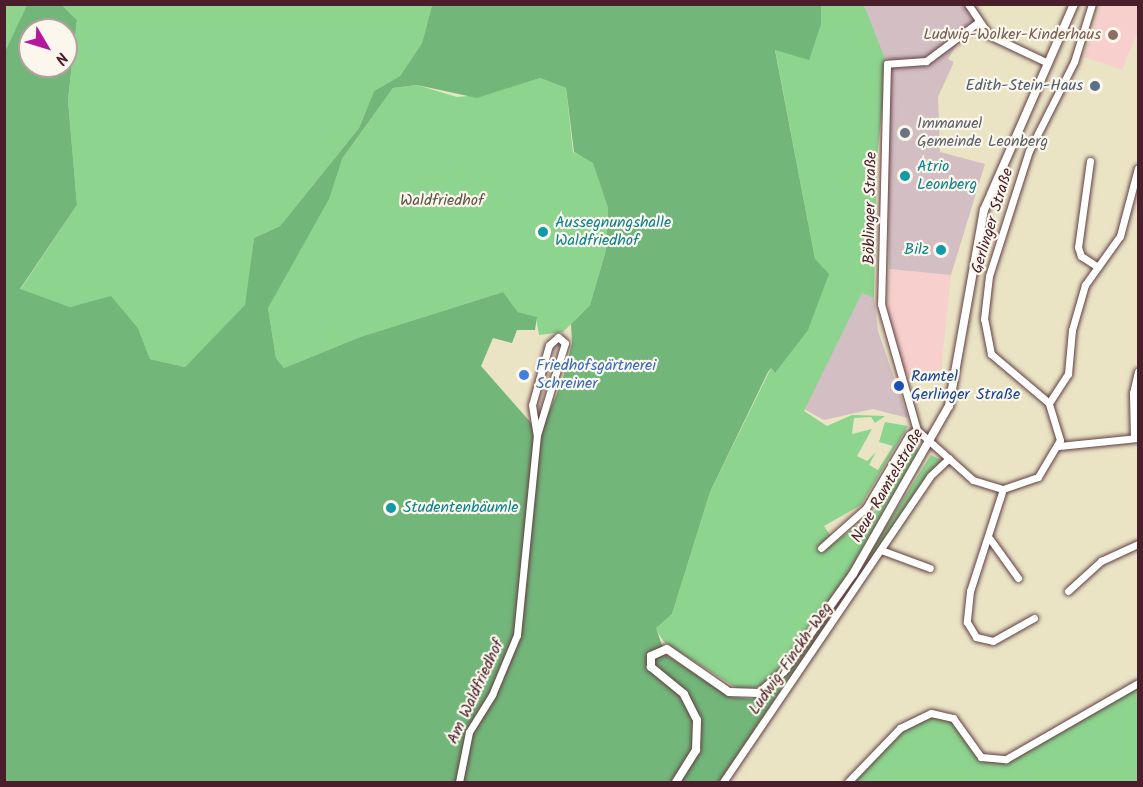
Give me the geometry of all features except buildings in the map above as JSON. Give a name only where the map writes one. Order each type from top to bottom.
[{"type":"main road","name":"Neue Ramtelstraße","points":[[676,783],[696,750],[697,720],[684,694],[651,667],[652,653],[670,650],[734,693],[750,695],[771,685],[853,574],[932,442],[958,374],[968,277],[984,210],[1074,4]]},
{"type":"street","points":[[968,4],[977,23],[1006,45],[1048,63]]},
{"type":"street","name":"Gerlinger Straße","points":[[1049,404],[991,354],[984,319],[998,240],[1029,151],[1074,62],[1092,4]]},
{"type":"street","name":"Böblinger Straße","points":[[917,430],[881,304],[887,64],[926,61],[977,23]]},
{"type":"street","points":[[1090,161],[1078,247],[1081,256],[1098,267]]},
{"type":"street","points":[[821,548],[866,508],[909,435],[917,430],[978,483],[1004,489],[1038,477],[1059,446],[1049,404],[1068,374],[1078,306],[1098,267],[1120,236],[1138,168]]},
{"type":"street","name":"Am Waldfriedhof","points":[[459,783],[469,732],[492,695],[516,635],[537,435],[564,350],[565,341],[558,337],[549,345],[532,405],[537,435]]},
{"type":"street","points":[[1059,446],[1085,448],[1136,438],[1133,393],[1138,372]]},
{"type":"street","name":"Ludwig-Finckh-Weg","points":[[723,783],[930,476],[949,458]]},
{"type":"street","points":[[1004,489],[990,539],[970,591],[970,630],[993,641],[1035,618]]},
{"type":"street","points":[[990,539],[1018,578]]},
{"type":"street","points":[[1068,591],[1101,561],[1138,544]]},
{"type":"street","points":[[882,550],[930,568]]},
{"type":"street","points":[[848,783],[900,728],[931,713],[953,718],[981,757],[1006,759],[1138,683]]},
{"type":"shaded area","points":[[865,5],[974,5],[985,25],[958,43],[948,59],[954,62],[938,97],[940,152],[985,164],[951,275],[889,269],[887,64],[866,20]]},
{"type":"shaded area","name":"Ludwig-Wolker-Kinderhaus","points":[[1101,5],[1138,5],[1138,31],[1122,70],[1084,57]]},
{"type":"shaded area","points":[[889,269],[951,275],[940,380],[905,374],[888,334]]},
{"type":"shaded area","points":[[862,292],[874,298],[878,331],[908,418],[873,409],[824,420],[804,409]]},
{"type":"green space","points":[[5,5],[27,5],[21,18],[18,18],[18,25],[5,54]]},
{"type":"green space","points":[[27,5],[62,5],[75,18],[21,18]]},
{"type":"green space","points":[[62,5],[432,5],[422,43],[400,76],[374,91],[359,128],[280,226],[254,238],[246,305],[185,367],[150,359],[138,328],[111,297],[70,307],[20,290],[77,205],[68,100],[70,78],[78,78],[78,18],[75,18]]},
{"type":"green space","points":[[432,5],[821,5],[821,24],[809,60],[775,50],[815,259],[829,274],[808,330],[775,373],[771,368],[768,372],[710,492],[672,614],[656,628],[665,654],[730,697],[752,699],[776,685],[781,690],[719,782],[5,782],[4,54],[18,24],[18,78],[70,78],[68,100],[77,205],[20,289],[70,307],[111,296],[138,328],[150,359],[185,367],[245,305],[254,238],[280,226],[359,128],[374,91],[400,76],[422,43]],"holes":[[[540,78],[566,88],[574,152],[593,163],[608,208],[606,250],[590,305],[571,324],[572,343],[562,382],[540,433],[481,366],[493,338],[512,343],[517,330],[535,330],[537,317],[518,312],[503,292],[360,337],[284,368],[276,358],[268,308],[329,199],[342,159],[393,88],[417,85],[477,98]]]},
{"type":"green space","points":[[821,5],[864,5],[887,64],[877,158],[874,298],[862,293],[804,411],[827,426],[852,415],[885,416],[875,423],[871,417],[854,418],[852,434],[872,429],[857,456],[867,461],[876,452],[869,465],[878,470],[893,446],[879,442],[885,422],[908,426],[861,505],[824,526],[830,535],[819,546],[823,551],[873,514],[912,447],[911,438],[920,453],[843,583],[781,668],[759,687],[738,689],[664,642],[655,628],[672,614],[710,492],[771,368],[774,372],[815,259],[775,49],[821,24]]},
{"type":"green space","name":"Waldfriedhof","points":[[540,78],[566,88],[573,152],[593,162],[608,208],[606,250],[590,305],[563,332],[539,335],[536,317],[518,312],[503,292],[360,337],[284,368],[276,358],[268,308],[342,159],[393,88],[417,85],[457,97],[489,94]]},
{"type":"green space","points":[[931,455],[943,461],[781,690],[776,685],[834,608]]},
{"type":"green space","points":[[1138,683],[1138,782],[848,782],[900,728],[931,713],[953,718],[981,757],[1019,756]]},
{"type":"place","name":"Ludwig-Wolker-Kinderhaus","points":[[1113,35]]},
{"type":"place","name":"Edith-Stein-Haus","points":[[1095,86]]},
{"type":"place","name":"Immanuel Gemeinde Leonberg","points":[[905,133]]},
{"type":"place","name":"Atrio Leonberg","points":[[905,176]]},
{"type":"place","name":"Aussegnungshalle Waldfriedhof","points":[[543,232]]},
{"type":"place","name":"Bilz","points":[[941,250]]},
{"type":"place","name":"Friedhofsgärtnerei Schreiner","points":[[524,375]]},
{"type":"place","name":"Ramtel Gerlinger Straße","points":[[899,386]]},
{"type":"place","name":"Studentenbäumle","points":[[391,508]]}]
